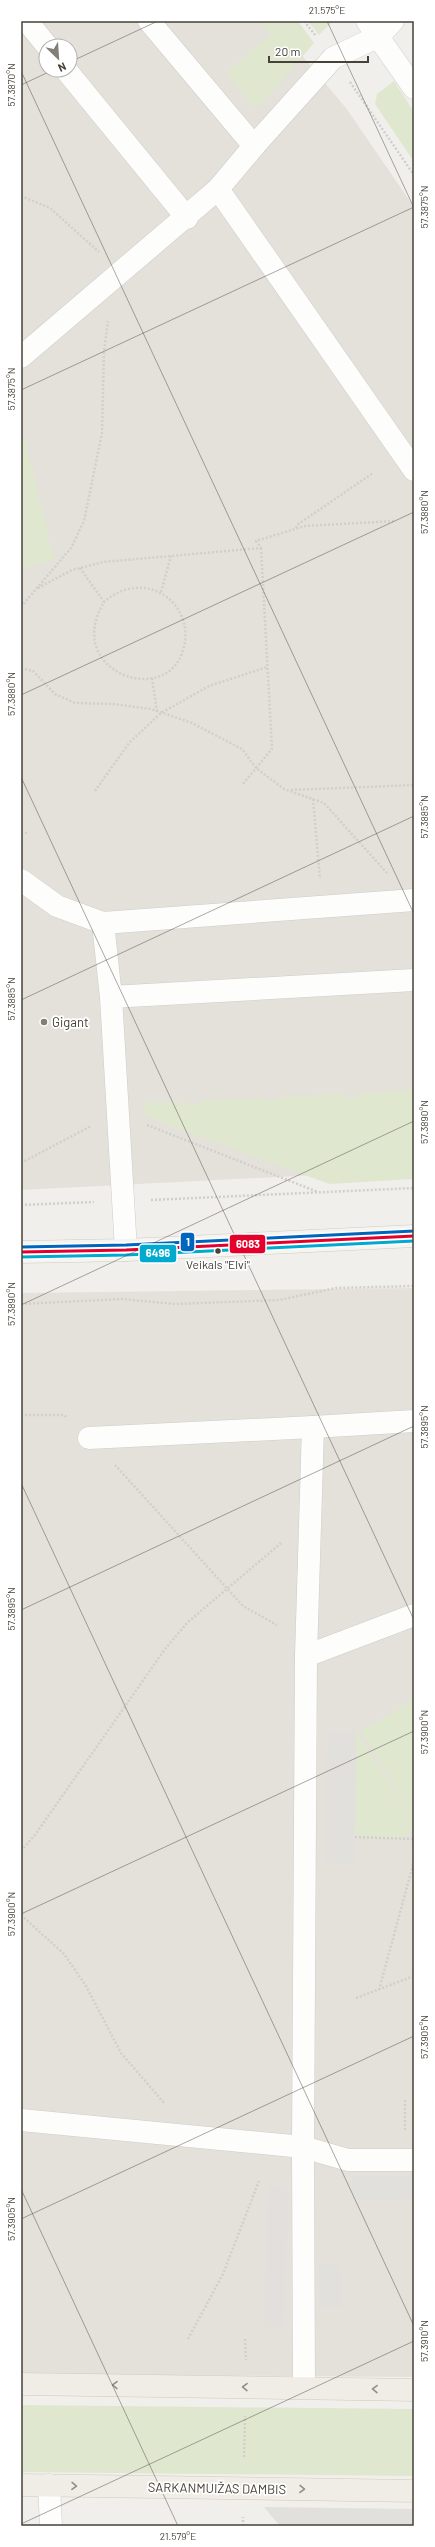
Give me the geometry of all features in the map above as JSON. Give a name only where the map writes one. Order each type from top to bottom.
[{"type":"main road","points":[[21,1252],[126,1250],[414,1236]]},
{"type":"main road","points":[[21,2384],[304,2387],[414,2390]]},
{"type":"main road","name":"SARKANMUIŽAS DAMBIS","points":[[21,2485],[414,2491]]},
{"type":"street","points":[[27,21],[41,38]]},
{"type":"street","points":[[149,21],[254,146]]},
{"type":"street","points":[[21,357],[122,273],[218,189],[254,146],[333,58],[380,26],[414,88]]},
{"type":"street","points":[[72,78],[186,218]]},
{"type":"street","points":[[218,189],[414,470]]},
{"type":"street","points":[[21,880],[57,906],[103,923],[414,900]]},
{"type":"street","points":[[103,923],[111,997],[126,1250]]},
{"type":"street","points":[[111,997],[414,980]]},
{"type":"street","points":[[89,1438],[414,1421]]},
{"type":"street","points":[[304,2387],[303,2146],[306,1656],[312,1516],[313,1427]]},
{"type":"street","points":[[306,1656],[411,1623]]},
{"type":"street","points":[[21,2120],[192,2134],[303,2146],[348,2160],[414,2160]]},
{"type":"street","points":[[49,2486],[51,2526]]},
{"type":"path","points":[[304,21],[333,58],[414,175]]},
{"type":"path","points":[[21,196],[50,208],[122,273]]},
{"type":"path","points":[[21,607],[71,548],[84,521],[102,433],[104,351],[109,318]]},
{"type":"path","points":[[296,528],[297,525],[373,473]]},
{"type":"path","points":[[243,784],[272,749],[260,548],[256,541],[296,528],[396,521]]},
{"type":"path","points":[[38,588],[80,568],[103,562],[260,548]]},
{"type":"path","points":[[161,592],[171,556]]},
{"type":"path","points":[[80,568],[104,602]]},
{"type":"path","points":[[138,587],[161,592],[180,612],[186,633],[182,656],[174,666],[161,675],[152,678],[131,678],[118,674],[100,658],[95,646],[94,630],[97,615],[104,602],[111,596],[129,588],[138,587]]},
{"type":"path","points":[[95,791],[128,744],[159,712],[209,686],[267,667]]},
{"type":"path","points":[[21,668],[33,671],[55,694],[75,703],[114,704],[159,712],[192,723],[242,749],[256,768],[289,791],[324,803],[384,871],[390,875]]},
{"type":"path","points":[[152,678],[159,712]]},
{"type":"path","points":[[289,791],[414,785]]},
{"type":"path","points":[[313,799],[321,887]]},
{"type":"path","points":[[21,833],[28,833]]},
{"type":"path","points":[[21,1163],[117,1112]]},
{"type":"path","points":[[142,1123],[320,1193]]},
{"type":"path","points":[[21,1205],[414,1188]]},
{"type":"path","points":[[21,1304],[122,1299],[176,1304],[279,1300],[336,1288],[414,1286]]},
{"type":"path","points":[[21,1415],[64,1415],[89,1438],[243,1606],[278,1625],[306,1656]]},
{"type":"path","points":[[21,1851],[35,1835],[165,1649],[188,1622],[312,1516]]},
{"type":"path","points":[[355,1837],[414,1839]]},
{"type":"path","points":[[379,1990],[414,1861]]},
{"type":"path","points":[[21,1915],[64,1954],[86,1986],[121,2053],[192,2134]]},
{"type":"path","points":[[356,1998],[414,1976]]},
{"type":"path","points":[[405,2100],[405,2134]]},
{"type":"path","points":[[188,2338],[223,2274],[259,2181]]},
{"type":"path","points":[[245,2339],[246,2366]]},
{"type":"path","points":[[244,2457],[245,2412]]},
{"type":"path","points":[[243,2515],[243,2526]]},
{"type":"shaded area","points":[[21,21],[273,21],[346,108],[414,207],[414,1170],[21,1190]]},
{"type":"shaded area","points":[[414,1288],[414,2377],[21,2374],[21,1293]]},
{"type":"shaded area","points":[[327,1732],[356,1732],[355,1863],[325,1863]]},
{"type":"shaded area","points":[[352,2175],[414,2176],[414,2200],[352,2199]]},
{"type":"shaded area","points":[[267,2186],[287,2186],[285,2327],[265,2327]]},
{"type":"shaded area","points":[[319,2264],[342,2265],[342,2308],[319,2307]]},
{"type":"shaded area","points":[[264,2507],[414,2509],[414,2526],[280,2526]]},
{"type":"green space","points":[[261,21],[298,21],[314,43],[263,102],[252,106],[228,74],[230,69],[272,34]]},
{"type":"green space","points":[[308,21],[333,21],[319,35]]},
{"type":"green space","points":[[394,81],[414,112],[414,162],[375,104],[377,94]]},
{"type":"green space","points":[[25,439],[54,560],[21,568],[21,440]]},
{"type":"green space","points":[[414,1090],[414,1179],[329,1184],[145,1116],[144,1103],[182,1102],[183,1105],[200,1104],[200,1101],[262,1098],[262,1101],[280,1100],[280,1097],[341,1094],[341,1097],[359,1097],[359,1094]]},
{"type":"green space","points":[[414,1699],[414,1817],[361,1732]]},
{"type":"green space","points":[[356,1732],[412,1816],[412,1829],[402,1839],[355,1837]]},
{"type":"green space","points":[[21,2405],[414,2409],[414,2476],[21,2472]]},
{"type":"transit line","name":"1","points":[[21,1247],[126,1245],[414,1231]]},
{"type":"transit line","name":"6083","points":[[21,1252],[126,1250],[414,1236]]},
{"type":"transit line","name":"6496","points":[[21,1257],[126,1255],[414,1241]]},
{"type":"place","name":"Gigant","points":[[44,1022]]},
{"type":"place","name":"Veikals \"Elvi\"","points":[[218,1251]]}]
